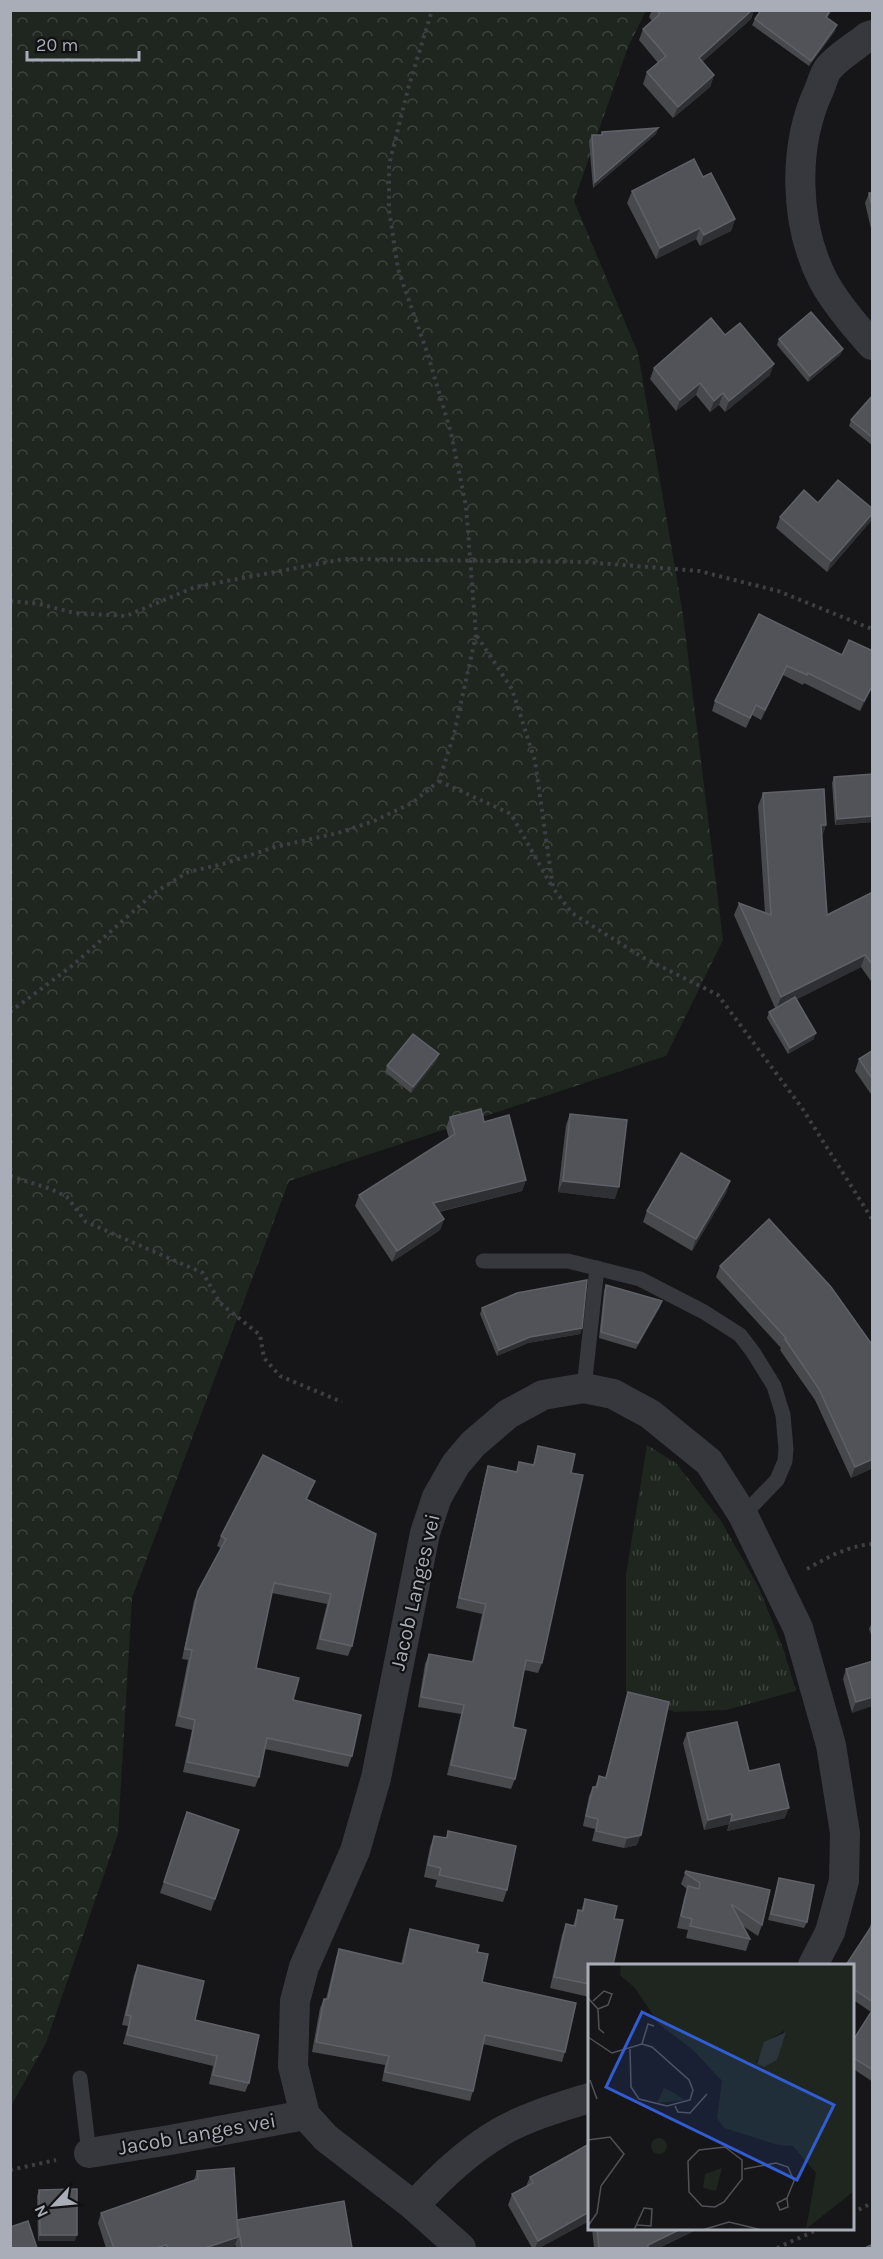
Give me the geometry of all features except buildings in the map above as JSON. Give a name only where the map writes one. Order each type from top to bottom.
[{"type":"street","points":[[873,35],[867,37],[828,69],[808,112],[801,151],[801,194],[806,231],[823,280],[855,326],[873,345]]},
{"type":"street","name":"Jacob Langes vei","points":[[461,2248],[414,2206],[326,2138],[305,2115],[293,2066],[295,2001],[304,1967],[355,1851],[376,1778],[425,1533],[436,1497],[456,1464],[473,1444],[508,1414],[543,1395],[584,1388],[613,1394],[650,1414],[680,1437],[709,1462],[743,1515],[779,1587],[798,1628],[816,1688],[831,1745],[845,1833],[844,1881],[830,1932],[814,1964]]},
{"type":"street","points":[[414,2206],[448,2172],[503,2131],[552,2110],[588,2098]]},
{"type":"street","name":"Jacob Langes vei","points":[[89,2153],[305,2115]]},
{"type":"lane","points":[[483,1261],[567,1261],[640,1279],[705,1312],[740,1335],[774,1386],[783,1415],[785,1461],[777,1480],[743,1515]]},
{"type":"lane","points":[[584,1388],[597,1268]]},
{"type":"lane","points":[[80,2078],[89,2153]]},
{"type":"path","points":[[10,1012],[73,965],[154,893],[188,872],[223,864],[275,847],[338,833],[374,820],[412,803],[439,781],[454,734],[476,635],[466,506],[451,433],[428,355],[398,269],[389,210],[389,165],[408,89],[432,10]]},
{"type":"path","points":[[10,601],[39,604],[75,614],[126,616],[195,587],[344,559],[585,562],[699,571],[778,591],[873,629]]},
{"type":"path","points":[[476,635],[512,689],[535,761],[553,888]]},
{"type":"path","points":[[439,781],[511,814],[553,888],[572,913],[642,957],[718,995],[802,1108],[873,1219]]},
{"type":"path","points":[[10,1176],[51,1189],[67,1197],[86,1222],[203,1273],[220,1303],[260,1335],[264,1358],[280,1376],[342,1402]]},
{"type":"path","points":[[779,1587],[832,1555],[861,1545],[873,1544]]},
{"type":"path","points":[[10,2170],[89,2153]]},
{"type":"path","points":[[853,2213],[873,2203]]},
{"type":"path","points":[[777,2248],[819,2229]]},
{"type":"green space","points":[[11,11],[646,11],[628,47],[574,201],[638,353],[683,615],[723,940],[666,1056],[289,1181],[132,1598],[118,1834],[46,2043],[11,2106]]},
{"type":"green space","points":[[647,1445],[676,1463],[721,1521],[759,1588],[784,1651],[796,1691],[726,1710],[675,1712],[626,1693],[626,1575]]}]
